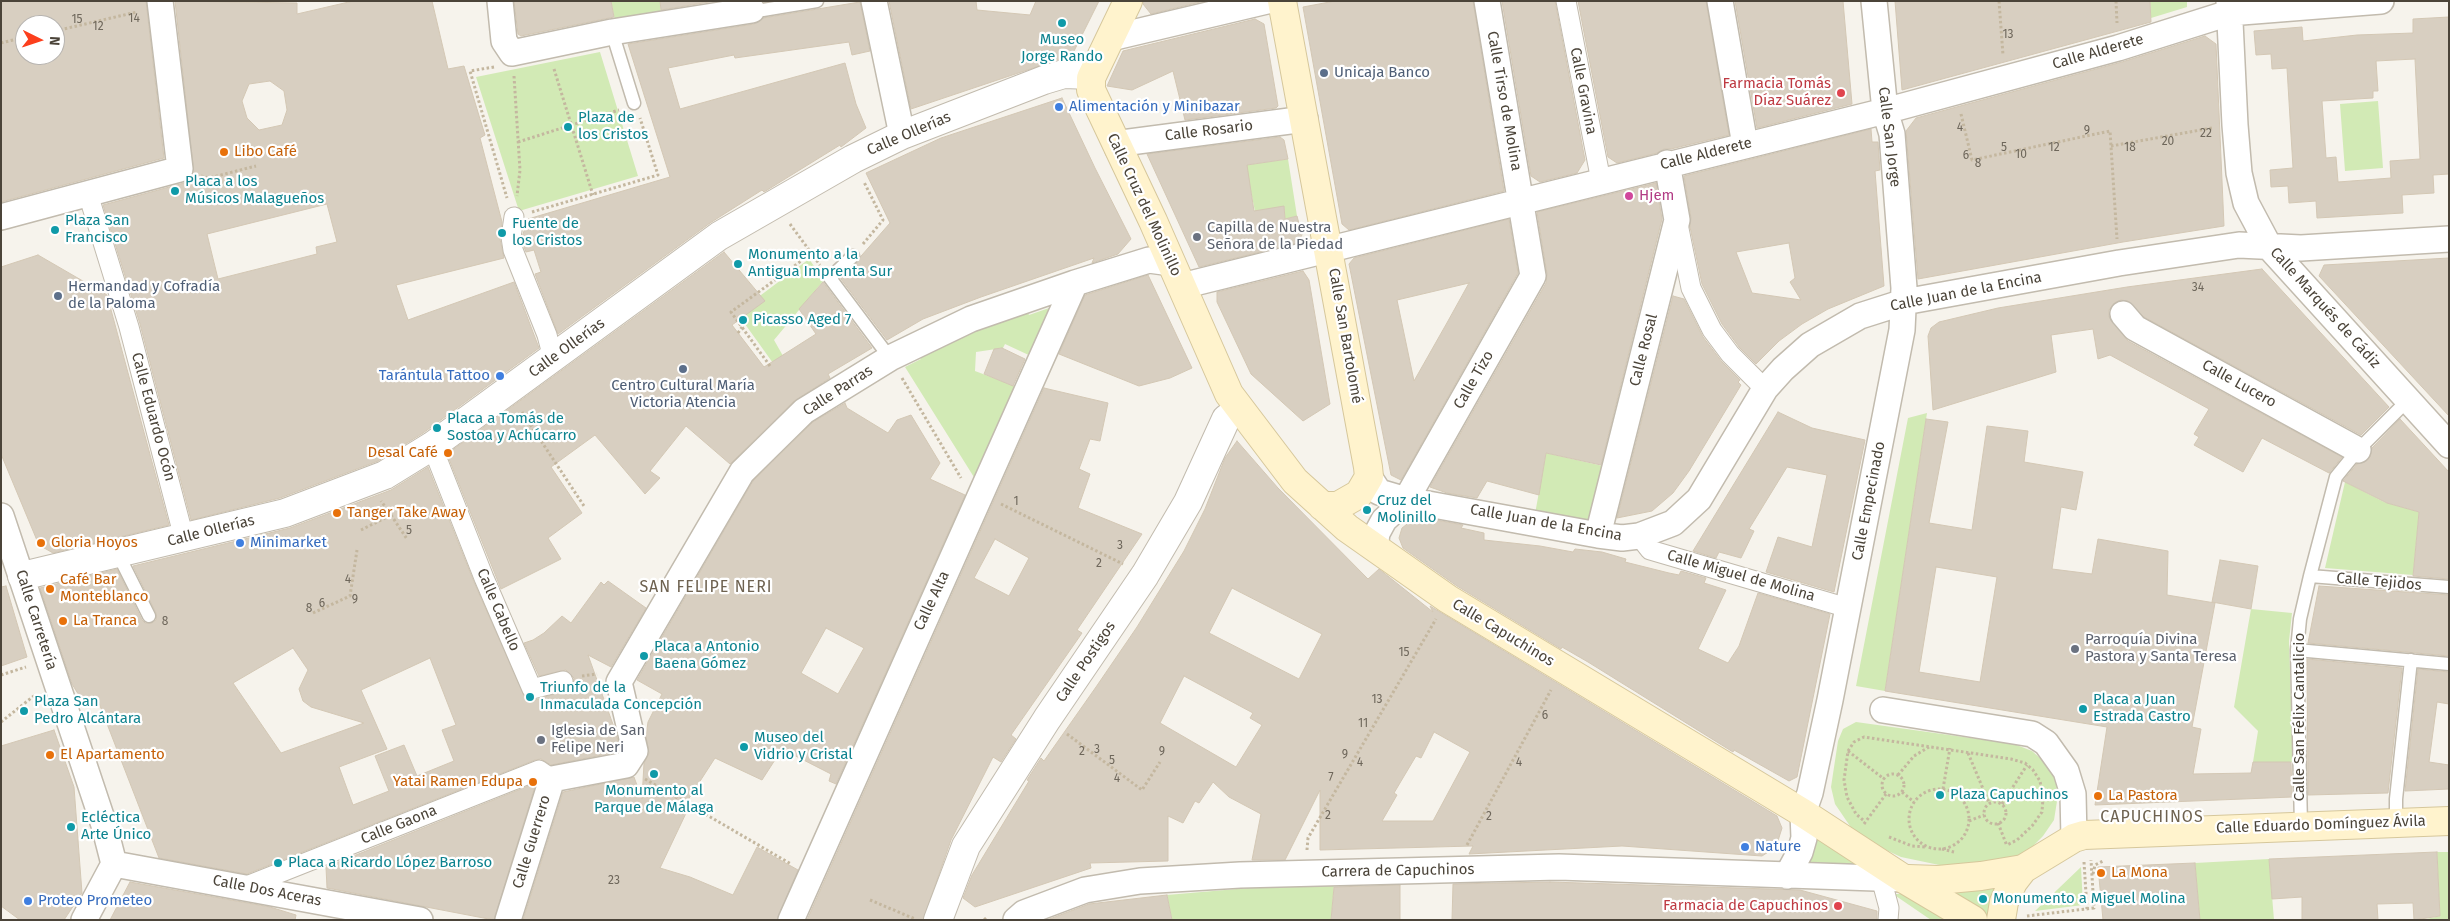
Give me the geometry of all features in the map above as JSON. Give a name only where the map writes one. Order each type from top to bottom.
[{"type":"main road","points":[[1092,75],[1128,1]]},
{"type":"main road","name":"Calle San Bartolomé","points":[[1282,1],[1329,248],[1369,477]]},
{"type":"main road","name":"Calle Cruz del Molinillo","points":[[1092,75],[1090,90],[1175,272],[1229,394],[1239,409]]},
{"type":"main road","name":"Calle Capuchinos","points":[[1239,409],[1295,481],[1322,506],[1374,548],[1448,599],[1803,812]]},
{"type":"main road","points":[[1322,506],[1344,504],[1359,494],[1369,477]]},
{"type":"main road","points":[[1803,812],[1893,879],[1973,920]]},
{"type":"main road","name":"Calle Eduardo Domínguez Ávila","points":[[2083,852],[2106,833],[2449,820]]},
{"type":"main road","points":[[1893,879],[1947,879],[1981,876],[2016,859],[2083,852]]},
{"type":"main road","points":[[2001,920],[2004,902],[2013,882],[2016,859]]},
{"type":"street","points":[[500,1],[504,41],[513,58],[547,45],[612,32],[752,10]]},
{"type":"street","points":[[874,1],[902,135]]},
{"type":"street","points":[[1111,35],[1116,37],[1267,1]]},
{"type":"street","name":"Calle Tirso de Molina","points":[[1488,1],[1521,200]]},
{"type":"street","name":"Calle Gravina","points":[[1566,1],[1601,181]]},
{"type":"street","points":[[1720,1],[1745,145]]},
{"type":"street","name":"Calle San Jorge","points":[[1874,1],[1885,111],[1892,134],[1904,302]]},
{"type":"street","name":"Calle Alderete","points":[[1175,272],[1190,284],[1667,163],[1885,111],[2118,48],[2229,7],[2381,1]]},
{"type":"street","points":[[1,217],[88,194],[188,171],[160,4]]},
{"type":"street","name":"Calle Marqués de Cádiz","points":[[2229,7],[2234,125],[2239,173],[2246,202],[2270,248],[2449,445]]},
{"type":"street","name":"Calle Ollerías","points":[[13,564],[118,554],[285,513],[368,482],[432,446],[719,236],[853,159],[902,135],[1064,74],[1092,75]]},
{"type":"street","name":"Calle Rosario","points":[[1118,149],[1118,144],[1122,142],[1304,119]]},
{"type":"street","name":"Calle Rosal","points":[[1598,535],[1677,220],[1667,163]]},
{"type":"street","name":"Calle Eduardo Ocón","points":[[88,194],[150,404],[184,538]]},
{"type":"street","name":"Calle Tizo","points":[[1374,548],[1377,533],[1384,520],[1406,500],[1534,276],[1521,200]]},
{"type":"street","points":[[514,217],[511,237],[513,250],[548,335],[553,358]]},
{"type":"street","points":[[1677,220],[1691,288],[1712,330],[1730,354],[1765,389]]},
{"type":"street","name":"Calle Juan de la Encina","points":[[1406,500],[1598,535],[1622,538],[1639,536],[1673,523],[1699,499],[1765,389],[1783,368],[1810,345],[1860,316],[1904,302],[2212,248],[2239,245],[2270,248],[2449,239]]},
{"type":"street","name":"Calle Parras","points":[[621,678],[742,472],[804,411],[890,358],[970,319],[1149,260],[1175,272]]},
{"type":"street","name":"Calle Alta","points":[[790,920],[1075,283]]},
{"type":"street","name":"Calle Empecinado","points":[[1803,812],[1810,793],[1830,700],[1902,330],[1904,302]]},
{"type":"street","name":"Calle Lucero","points":[[2123,314],[2135,328],[2358,450]]},
{"type":"street","name":"Calle Postigos","points":[[938,920],[966,846],[1047,719],[1145,575],[1188,502],[1226,419],[1239,409]]},
{"type":"street","name":"Calle Cabello","points":[[432,446],[484,578],[532,689],[563,681]]},
{"type":"street","points":[[1369,477],[1379,492],[1406,500]]},
{"type":"street","name":"Calle Carretería","points":[[1,516],[13,564],[104,825],[114,864]]},
{"type":"street","name":"Calle Miguel de Molina","points":[[1639,536],[1650,550],[1848,608]]},
{"type":"street","name":"Calle Guerrero","points":[[508,920],[552,780],[626,765],[635,751],[621,678]]},
{"type":"street","points":[[1883,710],[2032,734],[2046,743],[2066,771],[2073,794],[2083,852]]},
{"type":"street","name":"Calle Gaona","points":[[244,887],[539,770],[552,780]]},
{"type":"street","points":[[1803,812],[1804,838],[1800,852],[1787,876],[1893,879],[1888,920]]},
{"type":"street","points":[[84,920],[114,864]]},
{"type":"street","name":"Calle Dos Aceras","points":[[114,864],[420,920]]},
{"type":"street","name":"Carrera de Capuchinos","points":[[1016,920],[1024,913],[1085,890],[1140,881],[1240,875],[1559,867],[1787,876]]},
{"type":"lane","points":[[752,10],[763,10],[817,1]]},
{"type":"lane","points":[[612,32],[634,102]]},
{"type":"lane","points":[[853,256],[830,278],[890,358]]},
{"type":"lane","name":"Calle San Félix Cantalicio","points":[[2301,826],[2297,650],[2300,619],[2310,576],[2336,478],[2358,450],[2408,400]]},
{"type":"lane","points":[[118,554],[149,616]]},
{"type":"lane","name":"Calle Tejidos","points":[[2310,576],[2449,587]]},
{"type":"lane","points":[[2297,650],[2449,664]]},
{"type":"lane","points":[[2396,823],[2396,799],[2411,660]]},
{"type":"path","points":[[1999,1],[2004,78]]},
{"type":"path","points":[[65,28],[160,4]]},
{"type":"path","points":[[1,43],[15,40]]},
{"type":"path","points":[[547,45],[593,195]]},
{"type":"path","points":[[513,58],[520,170],[514,217],[470,72],[513,58]]},
{"type":"path","points":[[1956,91],[1972,160],[2110,131],[2117,243]]},
{"type":"path","points":[[514,217],[658,175],[634,102],[617,111],[518,142]]},
{"type":"path","points":[[2110,146],[2234,125]]},
{"type":"path","points":[[853,159],[883,220],[853,256]]},
{"type":"path","points":[[188,171],[209,178],[256,166]]},
{"type":"path","points":[[787,219],[820,265]]},
{"type":"path","points":[[770,366],[732,312],[812,253]]},
{"type":"path","points":[[738,333],[742,327]]},
{"type":"path","points":[[508,391],[584,506]]},
{"type":"path","points":[[912,394],[948,457]]},
{"type":"path","points":[[368,482],[407,539]]},
{"type":"path","points":[[982,494],[1130,567]]},
{"type":"path","points":[[362,530],[391,515]]},
{"type":"path","points":[[313,614],[350,596],[357,550]]},
{"type":"path","points":[[1308,838],[1448,599]]},
{"type":"path","points":[[1,675],[25,666],[28,673]]},
{"type":"path","points":[[563,681],[594,673],[621,678]]},
{"type":"path","points":[[33,687],[36,694]]},
{"type":"path","points":[[1466,848],[1552,688]]},
{"type":"path","points":[[1,722],[40,692]]},
{"type":"path","points":[[1047,719],[1142,790],[1160,762]]},
{"type":"path","points":[[1872,826],[1856,814],[1848,797],[1844,780],[1848,751],[1854,742],[1864,737],[1950,748],[2011,759],[2028,765],[2040,781],[2043,798],[2042,812],[2032,826],[2017,840],[2000,846]]},
{"type":"path","points":[[1898,775],[1914,756],[1929,746]]},
{"type":"path","points":[[1943,789],[1950,748]]},
{"type":"path","points":[[1848,751],[1884,779]]},
{"type":"path","points":[[1967,752],[1989,804]]},
{"type":"path","points":[[2002,804],[2028,765]]},
{"type":"path","points":[[1892,774],[1898,775],[1904,783],[1902,792],[1896,796],[1886,794],[1882,785],[1884,779],[1892,774]]},
{"type":"path","points":[[652,784],[810,874]]},
{"type":"path","points":[[1926,847],[1918,841],[1909,823],[1909,813],[1914,802],[1926,792],[1943,789],[1959,797],[1965,804],[1969,821],[1964,837],[1951,848],[1942,849]]},
{"type":"path","points":[[1902,792],[1914,802]]},
{"type":"path","points":[[1865,822],[1886,794]]},
{"type":"path","points":[[1995,802],[2002,804],[2005,810],[2005,816],[1998,823],[1991,823],[1984,815],[1985,808],[1989,804],[1995,802]]},
{"type":"path","points":[[1969,821],[1984,815]]},
{"type":"path","points":[[1998,823],[2016,859]]},
{"type":"path","points":[[1886,836],[1912,846],[1958,852]]},
{"type":"path","points":[[2034,914],[2094,908],[2092,881],[2083,852]]},
{"type":"path","points":[[2083,852],[2087,909]]},
{"type":"path","points":[[2092,881],[2095,865],[2101,861],[2110,861]]},
{"type":"path","points":[[870,900],[915,920]]},
{"type":"green space","points":[[611,1],[660,1],[661,13],[615,21]]},
{"type":"green space","points":[[2150,1],[2187,1],[2187,7],[2151,18]]},
{"type":"green space","points":[[600,52],[638,176],[519,211],[476,77]]},
{"type":"green space","points":[[2378,101],[2383,168],[2345,171],[2340,104]]},
{"type":"green space","points":[[1288,159],[1297,216],[1285,219],[1284,207],[1256,216],[1251,192],[1243,192],[1239,166]]},
{"type":"green space","points":[[809,259],[824,280],[774,340],[787,363],[778,370],[737,313]]},
{"type":"green space","points":[[1026,306],[1029,315],[1052,307],[1033,357],[1005,344],[1003,348],[976,352],[975,371],[1020,388],[977,482],[905,367],[921,359],[916,352]]},
{"type":"green space","points":[[1927,413],[1885,691],[1856,686],[1908,418]]},
{"type":"green space","points":[[1546,453],[1603,466],[1588,524],[1535,514]]},
{"type":"green space","points":[[2345,482],[2384,502],[2419,512],[2413,575],[2325,568]]},
{"type":"green space","points":[[2251,609],[2292,613],[2289,641],[2293,762],[2253,762],[2258,731],[2234,707]]},
{"type":"green space","points":[[1856,722],[2014,744],[2032,751],[2049,766],[2056,781],[2058,795],[2054,820],[2043,836],[2031,848],[2015,859],[1944,866],[1901,857],[1888,851],[1852,829],[1835,804],[1831,787],[1838,741],[1843,729]]},
{"type":"green space","points":[[1815,837],[1867,865],[1809,867],[1807,863]]},
{"type":"green space","points":[[2437,852],[2449,852],[2449,920],[2422,920],[2440,916]]},
{"type":"green space","points":[[2269,859],[2274,920],[2200,920],[2195,863]]},
{"type":"green space","points":[[2081,867],[2083,905],[2035,911]]},
{"type":"green space","points":[[2002,881],[1995,920],[1984,920],[1948,892]]},
{"type":"green space","points":[[1283,885],[1334,885],[1331,920],[1172,920],[1167,895]]},
{"type":"green space","points":[[1893,894],[1916,894],[1955,920],[1931,920]]},
{"type":"building","points":[[1,1],[146,1],[164,158],[1,202]]},
{"type":"building","points":[[175,1],[297,3],[297,14],[353,1],[432,1],[448,69],[464,66],[485,135],[480,138],[502,222],[500,239],[504,258],[396,285],[408,320],[514,282],[539,348],[423,433],[378,461],[280,498],[191,520],[140,324],[103,205],[184,183],[194,174]],"holes":[[[270,81],[284,91],[287,110],[282,125],[259,130],[247,118],[242,101],[249,84]],[[327,204],[337,242],[316,247],[317,254],[218,279],[207,234]]]},
{"type":"building","points":[[514,1],[611,1],[614,17],[521,36],[518,34]]},
{"type":"building","points":[[660,1],[715,1],[661,10]]},
{"type":"building","points":[[889,1],[976,1],[977,10],[1030,15],[1036,1],[1099,1],[1072,55],[911,109]]},
{"type":"building","points":[[1143,1],[1204,1],[1151,14],[1143,4]]},
{"type":"building","points":[[1335,1],[1473,1],[1504,191],[1349,230],[1342,224],[1303,7]]},
{"type":"building","points":[[1502,1],[1555,1],[1585,160],[1577,173],[1540,182],[1531,176]]},
{"type":"building","points":[[1578,1],[1706,1],[1729,135],[1664,149],[1657,153],[1617,163],[1608,157]]},
{"type":"building","points":[[1735,1],[1843,1],[1852,104],[1757,128]]},
{"type":"building","points":[[1895,1],[2150,1],[2151,22],[1902,90]]},
{"type":"building","points":[[860,2],[870,51],[852,55],[849,42],[735,58],[734,55],[668,68],[680,109],[845,63],[856,104],[866,128],[841,147],[840,145],[764,192],[762,190],[710,223],[558,334],[535,274],[541,272],[534,250],[526,252],[524,247],[522,237],[528,219],[670,177],[628,44],[754,24],[763,18]]},
{"type":"building","points":[[2449,17],[2449,174],[2433,175],[2434,193],[2402,195],[2403,213],[2317,218],[2316,201],[2289,203],[2288,186],[2271,187],[2270,170],[2293,168],[2287,68],[2272,69],[2271,54],[2256,55],[2254,31],[2302,27],[2303,41],[2357,35],[2413,33],[2413,19]],"holes":[[[2415,59],[2420,159],[2390,161],[2391,178],[2338,182],[2336,157],[2326,158],[2322,101],[2373,98],[2373,91],[2378,91],[2376,61]]]},
{"type":"building","points":[[1255,19],[1264,24],[1278,106],[1276,108],[1185,120],[1173,71],[1132,90],[1107,86],[1123,51]]},
{"type":"building","points":[[2205,36],[2216,44],[2224,226],[1918,279],[1906,131],[1916,118],[2122,62]]},
{"type":"building","points":[[1062,98],[1131,239],[1118,254],[1092,263],[1094,258],[981,297],[923,319],[887,340],[841,279],[890,223],[866,173],[941,138]]},
{"type":"building","points":[[1871,129],[1872,142],[1878,142],[1880,170],[1875,171],[1884,286],[1828,309],[1802,324],[1779,341],[1756,364],[1739,347],[1722,324],[1702,284],[1690,227],[1691,218],[1684,176]],"holes":[[[1789,243],[1795,278],[1790,282],[1801,300],[1752,293],[1736,252]]]},
{"type":"building","points":[[1280,137],[1284,140],[1288,159],[1247,165],[1254,211],[1284,206],[1285,219],[1297,216],[1302,235],[1297,243],[1199,267],[1147,154]]},
{"type":"building","points":[[1656,183],[1662,219],[1601,465],[1546,453],[1539,495],[1487,481],[1477,498],[1447,493],[1430,487],[1546,283],[1547,274],[1537,212]]},
{"type":"building","points":[[1509,219],[1518,273],[1401,480],[1391,475],[1349,264],[1354,258]],"holes":[[[1469,283],[1414,381],[1397,300]]]},
{"type":"building","points":[[724,252],[765,301],[732,325],[764,367],[816,334],[799,309],[823,282],[872,348],[828,374],[830,378],[794,401],[730,464],[686,426],[650,471],[660,478],[645,494],[595,435],[551,467],[582,513],[548,538],[561,559],[501,589],[447,454]]},
{"type":"building","points":[[38,255],[107,295],[169,525],[53,553],[39,545],[1,454],[1,267]]},
{"type":"building","points":[[2449,258],[2449,416],[2319,276],[2324,265]]},
{"type":"building","points":[[2262,269],[2389,407],[2361,435],[2144,317],[2128,301],[2121,300],[2114,303],[2109,310],[2109,317],[2128,341],[2342,457],[2329,473],[2262,438],[2243,472],[2194,445],[2199,437],[2194,434],[2209,409],[2110,355],[2098,359],[2093,329],[2051,335],[2056,372],[1933,410],[1928,336],[1931,328],[1939,322],[1998,308],[2127,287]]},
{"type":"building","points":[[1303,271],[1309,280],[1330,404],[1303,421],[1251,374],[1217,302],[1217,292]]},
{"type":"building","points":[[1148,275],[1192,368],[1170,378],[1139,386],[1059,354],[1085,295]]},
{"type":"building","points":[[1673,296],[1684,299],[1703,337],[1722,362],[1740,380],[1738,382],[1741,385],[1689,471],[1673,493],[1652,511],[1617,518]]},
{"type":"building","points":[[1002,348],[1025,359],[1013,386],[984,374],[994,349]]},
{"type":"building","points":[[1044,388],[1108,403],[1100,441],[1090,439],[1079,469],[1090,474],[1078,508],[1142,534],[1077,630],[1082,633],[1011,735],[1016,739],[1001,762],[993,757],[951,840],[923,920],[807,920]],"holes":[[[995,539],[1029,558],[1009,596],[974,578]]]},
{"type":"building","points":[[845,403],[847,408],[888,433],[897,420],[911,415],[940,463],[930,479],[965,495],[836,784],[829,781],[831,774],[782,749],[762,780],[715,758],[684,806],[688,809],[660,868],[690,877],[733,895],[757,847],[798,870],[777,920],[523,920],[563,792],[634,777],[642,799],[644,763],[649,753],[646,737],[648,722],[662,694],[637,680],[753,481],[813,422]],"holes":[[[826,628],[864,648],[838,694],[801,673]]]},
{"type":"building","points":[[1778,412],[1812,428],[1865,440],[1834,592],[1766,572],[1778,537],[1812,547],[1827,475],[1787,467],[1749,529],[1754,531],[1741,558],[1719,552],[1716,558],[1693,551]]},
{"type":"building","points":[[1926,419],[1948,422],[1929,523],[1972,530],[1987,426],[2028,431],[2024,462],[2083,472],[2076,510],[2061,507],[2052,569],[2092,574],[2098,539],[2168,551],[2167,595],[2215,603],[2192,727],[2201,729],[2193,774],[2251,773],[2253,762],[2291,762],[2292,797],[2095,805],[2107,727],[1885,691]],"holes":[[[1936,567],[1997,577],[1980,682],[1919,672]]]},
{"type":"building","points":[[2400,419],[2449,472],[2449,579],[2413,576],[2419,512],[2387,503],[2343,481],[2357,464],[2365,462],[2370,457],[2372,448]]},
{"type":"building","points":[[1237,441],[1278,488],[1368,579],[1379,569],[1433,612],[1430,606],[1777,816],[1782,828],[1776,847],[1762,856],[1622,846],[1469,854],[1473,846],[1320,850],[1320,790],[1285,860],[1252,860],[1261,814],[1229,797],[1213,782],[1199,803],[1195,801],[1183,823],[1168,816],[1168,861],[1090,863],[1091,868],[975,907],[963,898],[972,875],[1041,758],[1044,761],[1096,687],[1137,627],[1184,551],[1205,509],[1225,458]],"holes":[[[1232,588],[1322,634],[1299,679],[1209,633]],[[1184,676],[1253,713],[1250,718],[1262,725],[1236,767],[1160,723]],[[1434,732],[1470,752],[1433,821],[1382,821],[1397,795],[1394,793],[1416,756],[1421,758]]]},
{"type":"building","points":[[428,467],[474,582],[525,698],[535,700],[571,689],[574,678],[566,670],[539,676],[524,643],[544,633],[562,616],[571,623],[601,582],[604,585],[608,581],[646,608],[611,667],[588,655],[620,748],[617,752],[551,765],[541,759],[535,760],[247,874],[159,858],[97,698],[85,705],[72,684],[40,588],[117,569],[142,620],[145,623],[152,623],[156,620],[156,613],[133,566],[290,528],[391,490]],"holes":[[[293,648],[308,670],[299,689],[303,701],[311,707],[364,723],[281,753],[233,683]],[[430,658],[456,725],[442,730],[454,761],[417,776],[404,745],[375,756],[389,791],[353,805],[339,767],[387,749],[361,690]]]},
{"type":"building","points":[[1416,520],[1435,524],[1436,520],[1463,525],[1461,528],[1484,533],[1484,540],[1540,546],[1573,552],[1575,549],[1602,552],[1626,559],[1625,562],[1669,573],[1679,575],[1681,571],[1706,578],[1704,583],[1726,590],[1698,649],[1728,663],[1739,646],[1758,593],[1830,614],[1797,777],[1789,781],[1734,750],[1733,752],[1588,662],[1562,647],[1561,649],[1457,586],[1403,548],[1399,538],[1402,528],[1411,521]]},
{"type":"building","points":[[2220,560],[2258,566],[2251,609],[2212,602]]},
{"type":"building","points":[[6,586],[27,657],[1,666],[1,587]]},
{"type":"building","points":[[2319,586],[2449,595],[2449,656],[2308,643]]},
{"type":"building","points":[[2307,659],[2402,668],[2388,793],[2308,795]]},
{"type":"building","points":[[2418,669],[2449,672],[2449,704],[2437,702],[2429,762],[2449,765],[2449,789],[2405,791]]},
{"type":"building","points":[[54,730],[74,787],[82,893],[64,920],[20,920],[1,906],[1,746]]},
{"type":"building","points":[[536,783],[494,920],[327,888],[326,867]]},
{"type":"building","points":[[2437,852],[2440,916],[2414,920],[2413,903],[2377,904],[2378,920],[2302,920],[2302,897],[2272,899],[2269,859]]},
{"type":"building","points":[[2195,863],[2200,920],[2103,920],[2098,867]]},
{"type":"building","points":[[130,882],[270,907],[296,915],[295,920],[110,920]]},
{"type":"building","points":[[1550,882],[1800,890],[1877,911],[1877,920],[1452,920],[1453,884]]},
{"type":"building","points":[[1400,885],[1400,920],[1331,920],[1334,887]]},
{"type":"building","points":[[1167,895],[1172,920],[1047,920],[1089,904]]},
{"type":"place","name":"Museo Jorge Rando","points":[[1062,23]]},
{"type":"place","name":"Unicaja Banco","points":[[1324,73]]},
{"type":"place","name":"Farmacia Tomás Díaz Suárez","points":[[1841,93]]},
{"type":"place","name":"Alimentación y Minibazar","points":[[1059,107]]},
{"type":"place","name":"Plaza de los Cristos","points":[[568,127]]},
{"type":"place","name":"Libo Café","points":[[224,152]]},
{"type":"place","name":"Placa a los Músicos Malagueños","points":[[175,191]]},
{"type":"place","name":"Hjem","points":[[1629,196]]},
{"type":"place","name":"Plaza San Francisco","points":[[55,230]]},
{"type":"place","name":"Fuente de los Cristos","points":[[502,233]]},
{"type":"place","name":"Capilla de Nuestra Señora de la Piedad","points":[[1197,237]]},
{"type":"place","name":"Monumento a la Antigua Imprenta Sur","points":[[738,264]]},
{"type":"place","name":"Hermandad y Cofradía de la Paloma","points":[[58,296]]},
{"type":"place","name":"Picasso Aged 7","points":[[743,320]]},
{"type":"place","name":"Centro Cultural María Victoria Atencia","points":[[683,369]]},
{"type":"place","name":"Tarántula Tattoo","points":[[500,376]]},
{"type":"place","name":"Placa a Tomás de Sostoa y Achúcarro","points":[[437,428]]},
{"type":"place","name":"Desal Café","points":[[448,453]]},
{"type":"place","name":"Cruz del Molinillo","points":[[1367,510]]},
{"type":"place","name":"Tanger Take Away","points":[[337,513]]},
{"type":"place","name":"Gloria Hoyos","points":[[41,543]]},
{"type":"place","name":"Minimarket","points":[[240,543]]},
{"type":"place","name":"Café Bar Monteblanco","points":[[50,589]]},
{"type":"place","name":"La Tranca","points":[[63,621]]},
{"type":"place","name":"Parroquía Divina Pastora y Santa Teresa","points":[[2075,649]]},
{"type":"place","name":"Placa a Antonio Baena Gómez","points":[[644,656]]},
{"type":"place","name":"Triunfo de la Inmaculada Concepción","points":[[530,697]]},
{"type":"place","name":"Placa a Juan Estrada Castro","points":[[2083,709]]},
{"type":"place","name":"Plaza San Pedro Alcántara","points":[[24,711]]},
{"type":"place","name":"Iglesia de San Felipe Neri","points":[[541,740]]},
{"type":"place","name":"Museo del Vidrio y Cristal","points":[[744,747]]},
{"type":"place","name":"El Apartamento","points":[[50,755]]},
{"type":"place","name":"Monumento al Parque de Málaga","points":[[654,774]]},
{"type":"place","name":"Yatai Ramen Edupa","points":[[533,782]]},
{"type":"place","name":"Plaza Capuchinos","points":[[1940,795]]},
{"type":"place","name":"La Pastora","points":[[2098,796]]},
{"type":"place","name":"Ecléctica Arte Único","points":[[71,827]]},
{"type":"place","name":"Nature","points":[[1745,847]]},
{"type":"place","name":"Placa a Ricardo López Barroso","points":[[278,863]]},
{"type":"place","name":"La Mona","points":[[2101,873]]},
{"type":"place","name":"Monumento a Miguel Molina","points":[[1983,899]]},
{"type":"place","name":"Proteo Prometeo","points":[[28,901]]},
{"type":"place","name":"Farmacia de Capuchinos","points":[[1838,906]]},
{"type":"district","name":"SAN FELIPE NERI","points":[[706,588]]},
{"type":"district","name":"CAPUCHINOS","points":[[2152,818]]}]
